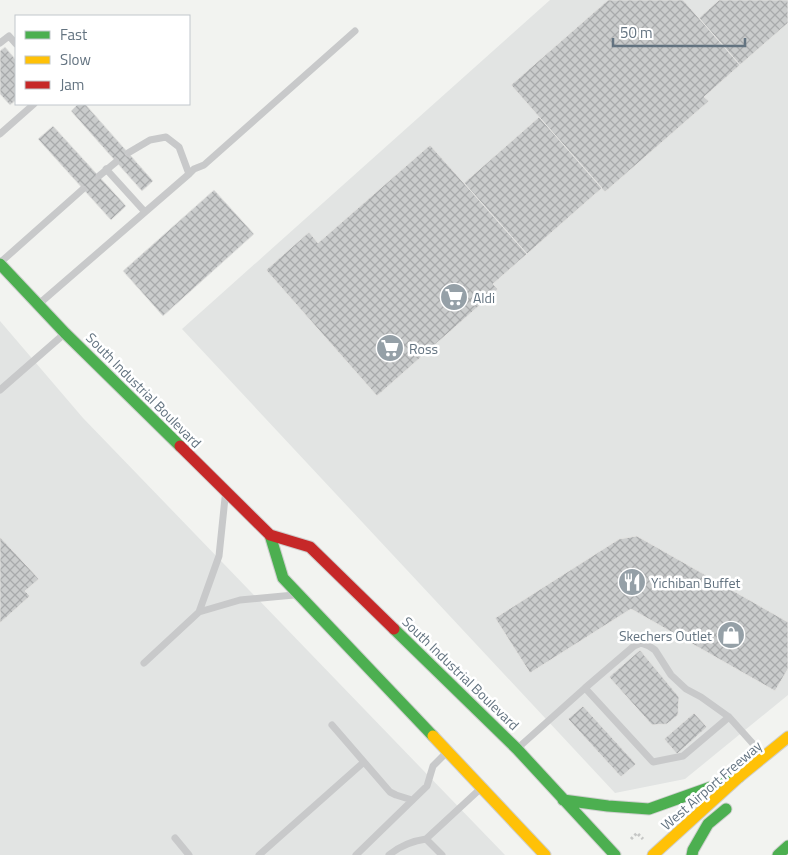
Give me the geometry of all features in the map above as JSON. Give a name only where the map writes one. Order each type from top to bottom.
[{"type":"main road","name":"South Industrial Boulevard","points":[[0,264],[65,333],[270,535],[310,547],[517,749],[615,855]]},
{"type":"main road","name":"South Industrial Boulevard","points":[[270,535],[283,578],[545,855]]},
{"type":"main road","name":"West Airport Freeway","points":[[762,759],[788,737]]},
{"type":"main road","points":[[563,800],[608,806],[649,808],[743,782],[762,759]]},
{"type":"main road","name":"West Airport Freeway","points":[[653,855],[743,782]]},
{"type":"main road","points":[[692,855],[708,824],[735,801]]},
{"type":"main road","points":[[522,831],[529,855]]},
{"type":"main road","points":[[778,855],[788,846]]},
{"type":"lane","points":[[38,305],[194,169],[204,165],[355,31]]},
{"type":"lane","points":[[0,43],[9,36],[15,43]]},
{"type":"lane","points":[[0,134],[33,105]]},
{"type":"lane","points":[[128,152],[150,140],[166,137],[179,147],[189,174]]},
{"type":"lane","points":[[99,176],[116,162]]},
{"type":"lane","points":[[106,169],[145,212]]},
{"type":"lane","points":[[0,264],[83,190]]},
{"type":"lane","points":[[0,390],[65,333]]},
{"type":"lane","points":[[199,612],[219,556],[226,492]]},
{"type":"lane","points":[[144,663],[199,612],[240,600],[299,595]]},
{"type":"lane","points":[[517,749],[620,657],[641,643],[655,650],[671,675],[686,689],[702,697],[729,717],[762,759]]},
{"type":"lane","points":[[585,688],[652,762],[683,756],[729,717]]},
{"type":"lane","points":[[332,725],[390,792],[412,800]]},
{"type":"lane","points":[[356,855],[427,786],[433,766],[447,752]]},
{"type":"lane","points":[[259,855],[364,762]]},
{"type":"lane","points":[[389,855],[396,849],[413,841],[426,839],[481,788]]},
{"type":"lane","points":[[175,838],[189,855]]},
{"type":"lane","points":[[426,839],[442,855]]},
{"type":"path","points":[[631,839],[637,833],[643,839]]},
{"type":"shaded area","points":[[550,0],[788,0],[788,695],[685,779],[615,793],[182,329]]},
{"type":"shaded area","points":[[0,321],[83,418],[505,855],[0,855]]},
{"type":"building","points":[[608,0],[683,0],[740,65],[704,97],[709,101],[605,192],[511,85]]},
{"type":"building","points":[[719,0],[788,0],[788,23],[740,65],[699,18]]},
{"type":"building","points":[[5,47],[15,59],[15,101],[10,105],[0,94],[0,51]]},
{"type":"building","points":[[77,105],[86,105],[153,181],[142,191],[71,111]]},
{"type":"building","points":[[539,117],[602,188],[527,254],[464,183]]},
{"type":"building","points":[[53,126],[126,206],[111,220],[38,139]]},
{"type":"building","points":[[430,145],[527,254],[493,284],[498,289],[377,396],[266,270],[309,232],[318,243]]},
{"type":"building","points":[[214,190],[254,234],[163,316],[123,271]]},
{"type":"building","points":[[637,536],[788,622],[788,669],[775,691],[631,609],[530,673],[495,618],[619,539]]},
{"type":"building","points":[[0,537],[39,579],[25,591],[30,596],[0,623]]},
{"type":"building","points":[[640,650],[679,697],[678,715],[667,724],[652,725],[609,677]]},
{"type":"building","points":[[583,706],[636,764],[621,777],[568,719]]},
{"type":"building","points":[[694,713],[707,727],[677,754],[664,739]]},
{"type":"traffic: fast","points":[[0,264],[65,333],[180,446]]},
{"type":"traffic: fast","points":[[270,535],[283,578],[433,736]]},
{"type":"traffic: fast","points":[[394,629],[517,749],[615,855]]},
{"type":"traffic: fast","points":[[563,800],[649,809],[739,777]]},
{"type":"traffic: fast","points":[[692,855],[708,824],[726,809]]},
{"type":"traffic: fast","points":[[778,855],[788,846]]},
{"type":"traffic: slow","points":[[433,736],[545,855]]},
{"type":"traffic: slow","points":[[653,855],[739,777],[788,737]]},
{"type":"traffic: jam","points":[[180,446],[270,535],[310,547],[394,629]]},
{"type":"place","name":"Aldi","points":[[454,297]]},
{"type":"place","name":"Ross","points":[[390,348]]},
{"type":"place","name":"Yichiban Buffet","points":[[632,582]]},
{"type":"place","name":"Skechers Outlet","points":[[731,635]]}]
